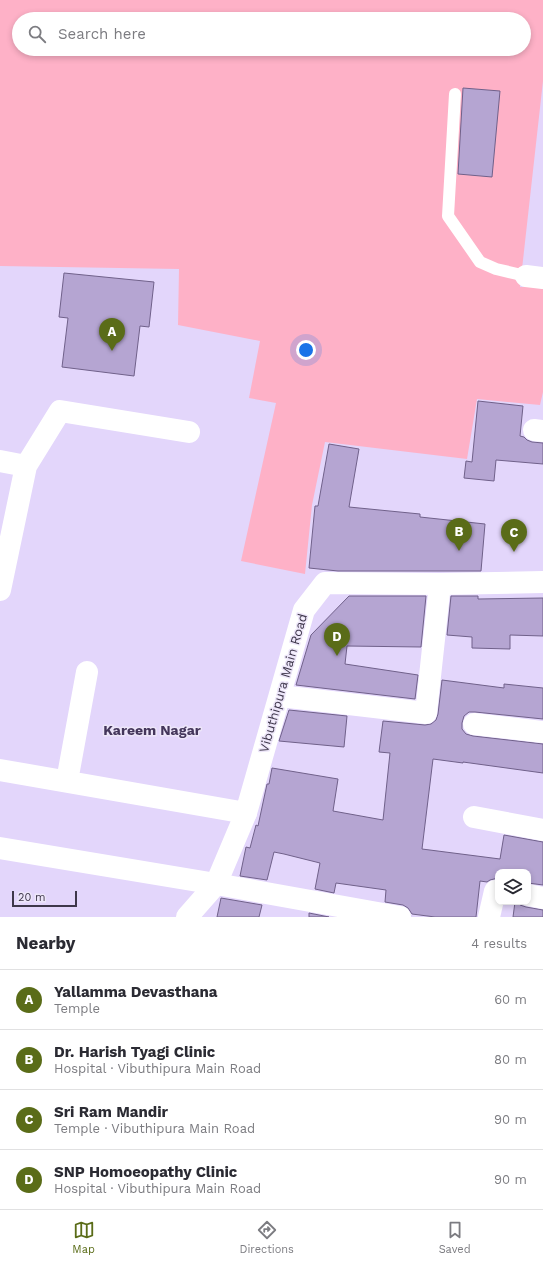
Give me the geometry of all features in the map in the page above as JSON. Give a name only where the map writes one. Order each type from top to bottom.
[{"type":"street","points":[[0,590],[26,466],[60,411],[189,432]]},
{"type":"street","points":[[0,461],[26,466]]},
{"type":"street","name":"Vibuthipura Main Road","points":[[187,917],[216,884],[246,813],[304,610],[325,583],[440,584],[543,582]]},
{"type":"street","points":[[280,696],[426,713],[440,584]]},
{"type":"street","points":[[67,781],[87,672]]},
{"type":"street","points":[[474,724],[543,732]]},
{"type":"street","points":[[0,770],[246,813]]},
{"type":"street","points":[[474,817],[543,830]]},
{"type":"street","points":[[0,848],[216,884],[400,917]]},
{"type":"street","points":[[489,917],[495,891]]},
{"type":"street","points":[[531,896],[543,898]]},
{"type":"lane","points":[[455,94],[448,216],[480,262],[496,269],[535,277]]},
{"type":"shaded area","points":[[0,0],[543,0],[543,81],[520,287],[543,287],[543,392],[540,405],[477,399],[467,459],[325,442],[312,505],[305,574],[241,561],[276,403],[249,398],[260,341],[178,325],[179,269],[0,266]]},
{"type":"building","points":[[463,88],[500,91],[492,177],[458,174]]},
{"type":"building","points":[[64,273],[154,282],[149,327],[140,326],[134,376],[62,367],[68,318],[59,317]]},
{"type":"building","points":[[478,401],[523,406],[520,436],[532,442],[543,443],[543,464],[496,460],[494,481],[464,478],[466,461],[472,462]]},
{"type":"building","points":[[329,444],[359,449],[349,507],[420,514],[420,517],[485,524],[481,571],[338,571],[309,568],[315,506],[318,506]]},
{"type":"building","points":[[349,596],[426,596],[421,647],[347,646],[345,664],[418,675],[415,699],[296,685],[311,635]]},
{"type":"building","points":[[451,596],[478,596],[478,599],[543,598],[543,636],[510,635],[510,649],[472,648],[472,637],[447,635]]},
{"type":"building","points":[[442,680],[504,688],[504,684],[543,688],[543,719],[469,712],[464,716],[462,729],[466,734],[473,736],[543,744],[543,773],[433,759],[422,849],[500,859],[504,835],[543,842],[543,885],[531,883],[531,869],[495,869],[495,879],[487,882],[480,881],[476,917],[435,917],[412,914],[408,908],[403,905],[385,902],[386,890],[336,883],[334,893],[315,889],[320,863],[284,854],[274,852],[267,880],[240,876],[246,847],[250,848],[256,825],[258,826],[272,768],[338,779],[333,811],[383,820],[390,753],[379,752],[383,721],[425,725],[431,724],[436,720]]},
{"type":"building","points":[[289,710],[347,716],[344,747],[279,741]]},
{"type":"building","points":[[221,898],[262,905],[259,917],[217,917]]},
{"type":"building","points":[[515,905],[543,910],[543,917],[513,917]]},
{"type":"building","points":[[309,913],[329,917],[309,917]]},
{"type":"place","name":"Yallamma Devasthana","points":[[112,351]]},
{"type":"place","name":"Dr. Harish Tyagi Clinic","points":[[459,551]]},
{"type":"place","name":"Sri Ram Mandir","points":[[514,552]]},
{"type":"place","name":"SNP Homoeopathy Clinic","points":[[337,656]]},
{"type":"district","name":"Kareem Nagar","points":[[152,730]]}]
